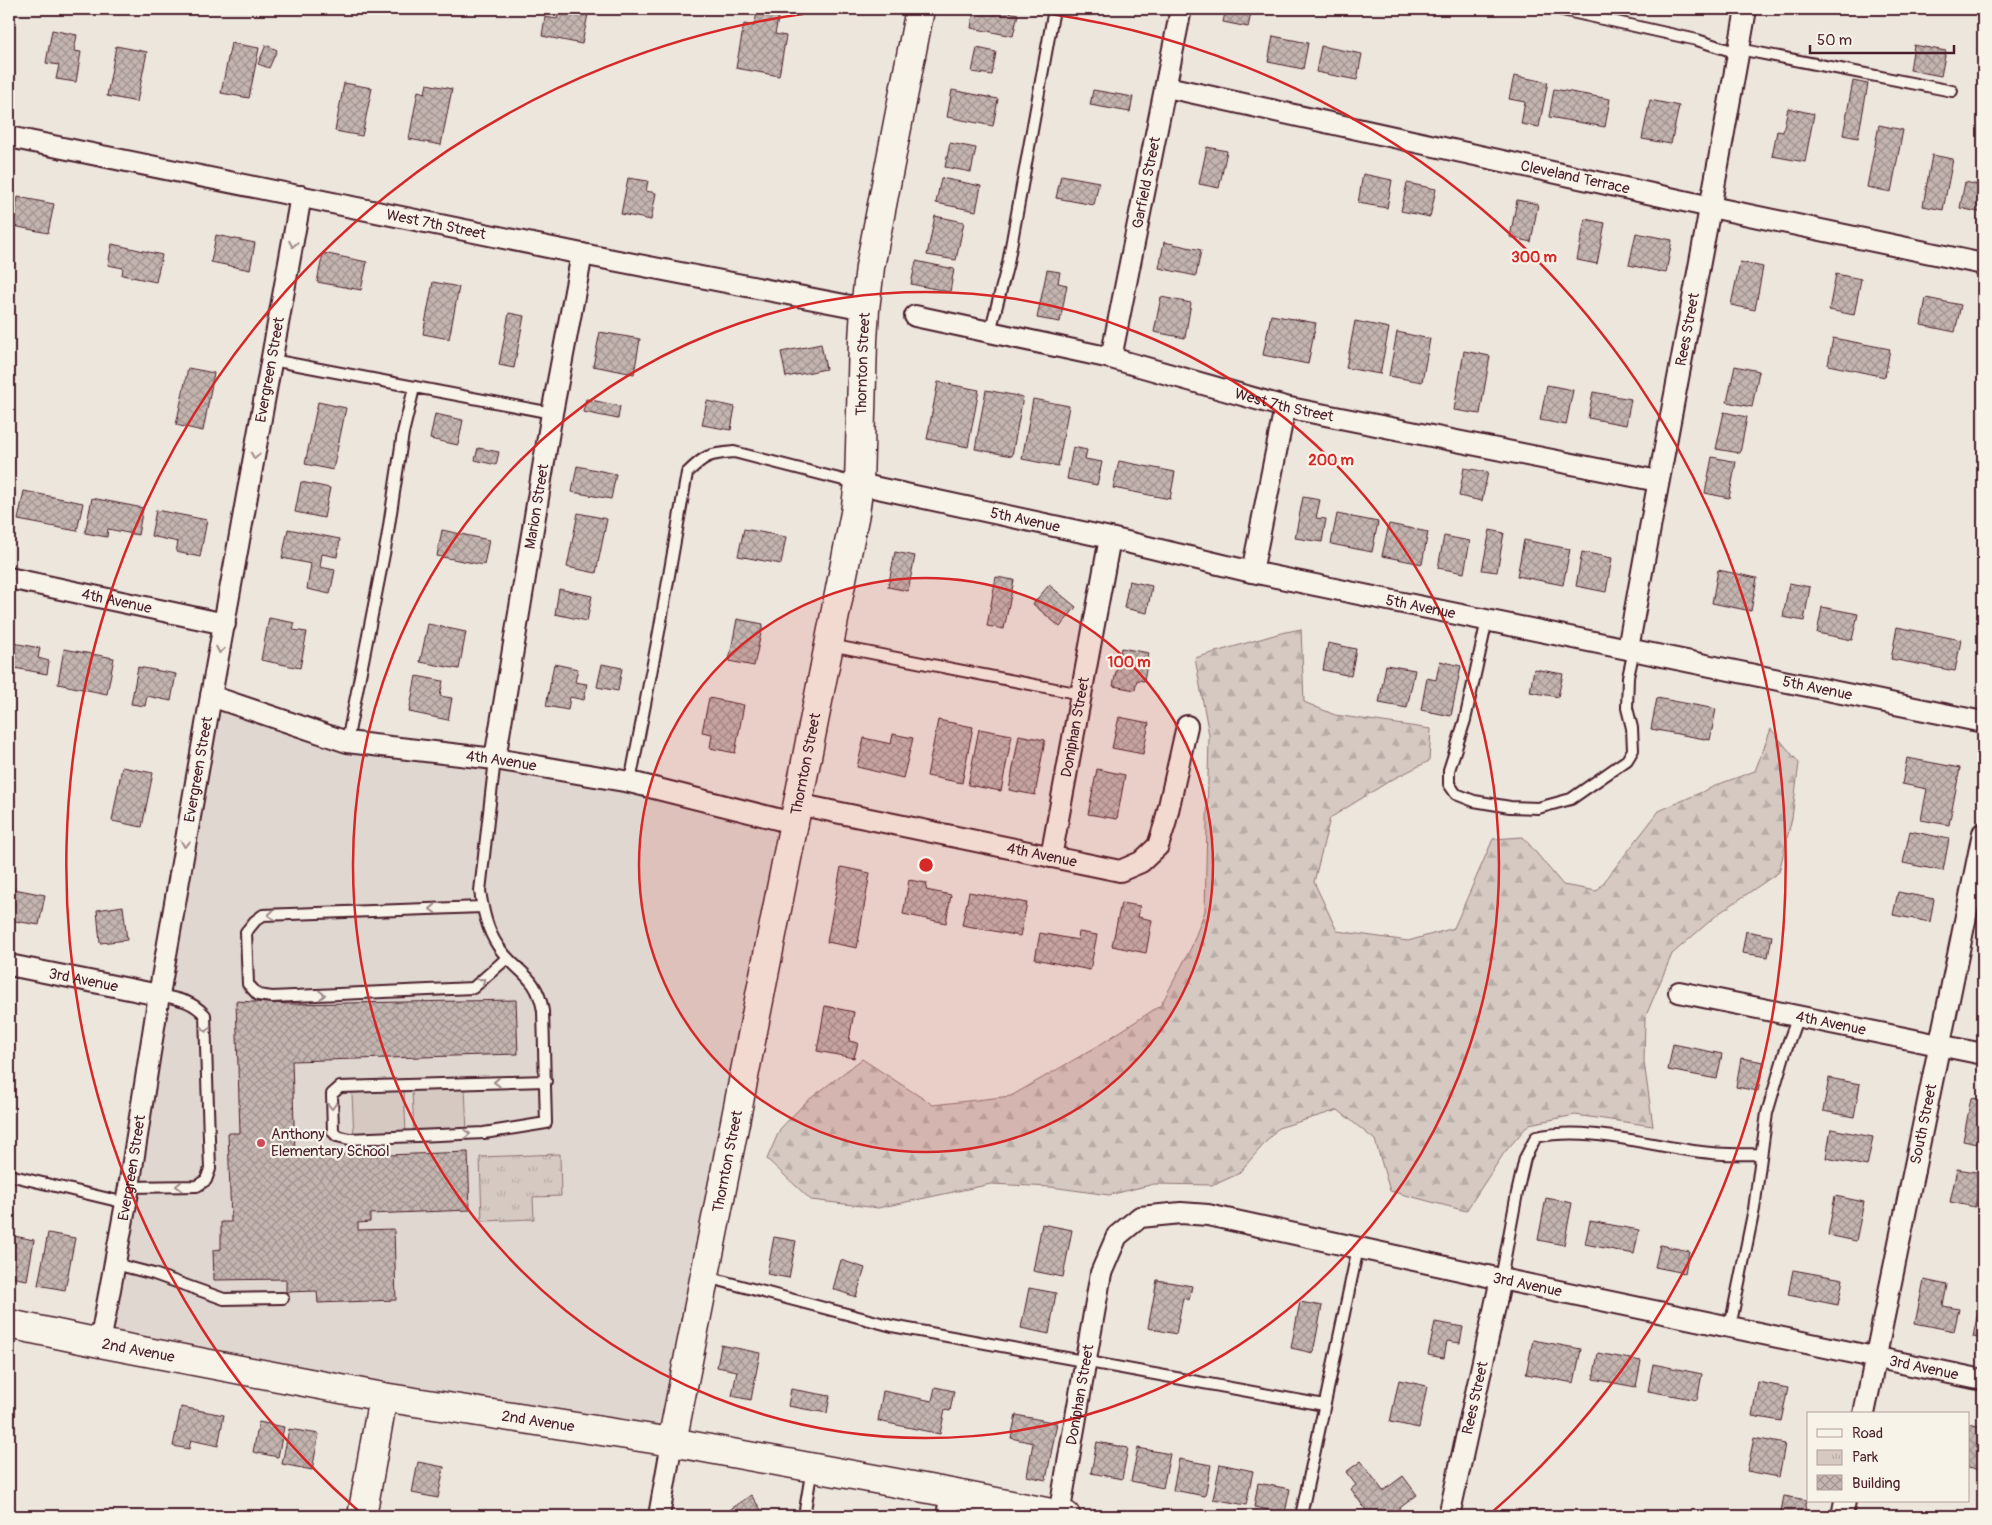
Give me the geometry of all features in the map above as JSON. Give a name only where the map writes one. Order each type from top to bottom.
[{"type":"street","name":"Thornton Street","points":[[659,1516],[859,484],[865,309],[872,257],[920,9]]},
{"type":"street","name":"Garfield Street","points":[[1111,358],[1181,9]]},
{"type":"street","name":"Rees Street","points":[[1631,650],[1658,481],[1711,207],[1746,9]]},
{"type":"street","name":"Cleveland Terrace","points":[[1166,87],[1711,207],[1983,264]]},
{"type":"street","name":"West 7th Street","points":[[9,137],[582,254],[865,309]]},
{"type":"street","name":"Evergreen Street","points":[[100,1343],[128,1195],[159,995],[211,696],[301,196]]},
{"type":"street","name":"Marion Street","points":[[495,759],[552,413],[582,254]]},
{"type":"street","name":"West 7th Street","points":[[914,316],[1111,358],[1285,407],[1658,481]]},
{"type":"street","points":[[1252,572],[1285,407]]},
{"type":"street","name":"5th Avenue","points":[[859,484],[1110,538],[1252,572],[1983,722]]},
{"type":"street","name":"Doniphan Street","points":[[1051,856],[1110,538]]},
{"type":"street","name":"4th Avenue","points":[[9,578],[225,624]]},
{"type":"street","name":"4th Avenue","points":[[211,696],[347,742],[495,759],[630,782],[795,814],[1051,856],[1120,870],[1141,862],[1158,846],[1165,824],[1187,726]]},
{"type":"street","name":"South Street","points":[[1864,1412],[1938,1045],[1983,833]]},
{"type":"street","name":"3rd Avenue","points":[[9,965],[159,995]]},
{"type":"street","name":"4th Avenue","points":[[1679,992],[1983,1054]]},
{"type":"street","name":"3rd Avenue","points":[[1101,1274],[1117,1236],[1140,1217],[1181,1213],[1208,1215],[1501,1279],[1983,1380]]},
{"type":"street","name":"Doniphan Street","points":[[1062,1515],[1101,1274]]},
{"type":"street","name":"Rees Street","points":[[1449,1516],[1501,1279]]},
{"type":"street","name":"2nd Avenue","points":[[9,1324],[383,1397],[672,1442],[812,1468],[949,1504],[1062,1515]]},
{"type":"street","points":[[362,1516],[383,1397]]},
{"type":"street","points":[[1842,1516],[1845,1502]]},
{"type":"lane","points":[[990,332],[1008,263],[1054,9]]},
{"type":"lane","points":[[1558,9],[1738,51],[1874,74],[1905,83],[1952,91]]},
{"type":"lane","points":[[272,360],[552,413]]},
{"type":"lane","points":[[347,742],[387,539],[403,433],[414,388]]},
{"type":"lane","points":[[630,782],[687,472],[702,458],[713,454],[734,452],[859,484]]},
{"type":"lane","points":[[1487,620],[1465,720],[1449,770],[1449,784],[1456,794],[1474,801],[1510,807],[1538,808],[1571,799],[1627,760],[1634,750],[1632,728],[1627,708],[1631,650]]},
{"type":"lane","points":[[828,644],[1082,694]]},
{"type":"lane","points":[[495,759],[480,891],[482,907],[491,936],[508,958],[530,979],[537,988],[542,1000],[546,1081],[546,1123],[484,1133],[349,1139],[337,1136],[333,1132],[332,1094],[340,1087],[546,1081]]},
{"type":"lane","points":[[482,907],[263,915],[246,932],[248,984],[258,994],[272,997],[473,988],[508,958]]},
{"type":"lane","points":[[9,1175],[128,1195],[198,1186],[206,1180],[210,1170],[205,1015],[196,1005],[159,995]]},
{"type":"lane","points":[[1730,1327],[1754,1208],[1767,1113],[1798,1016]]},
{"type":"lane","points":[[1501,1279],[1525,1158],[1536,1137],[1557,1133],[1596,1134],[1710,1153],[1761,1154]]},
{"type":"lane","points":[[1301,1516],[1358,1248]]},
{"type":"lane","points":[[115,1264],[154,1274],[224,1300],[283,1298]]},
{"type":"lane","points":[[705,1276],[892,1326],[1324,1405]]},
{"type":"lane","points":[[804,1516],[812,1468]]},
{"type":"shaded area","points":[[211,696],[347,742],[495,759],[793,823],[672,1442],[100,1343]]},
{"type":"green space","points":[[1301,629],[1304,702],[1335,715],[1431,729],[1429,761],[1391,780],[1330,818],[1314,882],[1337,931],[1408,941],[1454,928],[1493,839],[1523,837],[1563,885],[1597,891],[1659,811],[1722,783],[1755,771],[1771,729],[1799,763],[1792,818],[1779,872],[1718,914],[1672,954],[1645,1018],[1644,1062],[1653,1126],[1575,1115],[1529,1124],[1504,1153],[1466,1211],[1390,1191],[1375,1140],[1338,1110],[1278,1128],[1238,1174],[1214,1185],[1154,1184],[1109,1195],[1051,1187],[991,1184],[878,1208],[811,1200],[767,1159],[780,1129],[806,1102],[862,1059],[933,1105],[1011,1096],[1098,1046],[1161,1005],[1191,948],[1205,911],[1209,735],[1195,658]]},
{"type":"green space","points":[[465,1088],[467,1132],[414,1134],[412,1090]]},
{"type":"green space","points":[[404,1090],[406,1134],[354,1137],[352,1093]]},
{"type":"green space","points":[[560,1154],[561,1196],[533,1197],[534,1219],[482,1221],[480,1157]]},
{"type":"building","points":[[559,9],[589,9],[582,44],[542,36],[545,17],[557,19]]},
{"type":"building","points":[[758,9],[780,9],[775,34],[786,36],[779,76],[736,68],[744,24],[754,26]]},
{"type":"building","points":[[974,9],[990,9],[1018,14],[1013,36],[971,28]]},
{"type":"building","points":[[1226,9],[1252,9],[1248,27],[1223,22]]},
{"type":"building","points":[[52,30],[77,35],[74,51],[81,52],[76,82],[56,79],[59,65],[46,63]]},
{"type":"building","points":[[1273,36],[1308,43],[1303,69],[1268,62]]},
{"type":"building","points":[[231,43],[259,48],[249,98],[221,93]]},
{"type":"building","points":[[266,45],[277,50],[269,68],[258,64]]},
{"type":"building","points":[[1914,45],[1946,51],[1941,76],[1910,70]]},
{"type":"building","points":[[116,46],[147,52],[137,102],[107,96]]},
{"type":"building","points":[[1321,46],[1362,54],[1357,80],[1316,72]]},
{"type":"building","points":[[977,48],[996,52],[992,75],[972,72]]},
{"type":"building","points":[[1514,76],[1548,82],[1539,127],[1521,124],[1525,102],[1509,99]]},
{"type":"building","points":[[1853,81],[1868,84],[1858,138],[1843,135]]},
{"type":"building","points":[[344,83],[372,88],[362,136],[335,131]]},
{"type":"building","points":[[427,84],[452,89],[441,145],[409,139],[418,91],[425,93]]},
{"type":"building","points":[[1554,89],[1610,99],[1605,127],[1549,117]]},
{"type":"building","points":[[952,90],[998,99],[993,126],[947,117]]},
{"type":"building","points":[[1093,90],[1133,97],[1130,112],[1090,105]]},
{"type":"building","points":[[1650,100],[1679,106],[1671,144],[1642,139]]},
{"type":"building","points":[[1788,108],[1814,114],[1805,162],[1772,156],[1777,131],[1783,132]]},
{"type":"building","points":[[1879,125],[1903,130],[1891,192],[1867,187]]},
{"type":"building","points":[[950,143],[976,148],[971,172],[945,167]]},
{"type":"building","points":[[1207,147],[1227,151],[1219,188],[1199,184]]},
{"type":"building","points":[[1932,155],[1953,159],[1943,210],[1923,206]]},
{"type":"building","points":[[1363,174],[1392,180],[1387,208],[1358,203]]},
{"type":"building","points":[[1061,175],[1099,182],[1094,205],[1056,198]]},
{"type":"building","points":[[628,178],[648,181],[646,191],[656,193],[651,220],[621,214]]},
{"type":"building","points":[[941,178],[981,186],[976,211],[936,203]]},
{"type":"building","points":[[1965,182],[1983,186],[1983,213],[1960,208]]},
{"type":"building","points":[[1407,183],[1436,189],[1430,217],[1401,211]]},
{"type":"building","points":[[18,197],[54,204],[48,233],[13,226]]},
{"type":"building","points":[[1517,200],[1538,204],[1531,242],[1510,237]]},
{"type":"building","points":[[935,216],[964,222],[956,260],[927,255]]},
{"type":"building","points":[[1585,219],[1605,223],[1597,264],[1577,260]]},
{"type":"building","points":[[1636,233],[1672,240],[1666,273],[1629,265]]},
{"type":"building","points":[[216,235],[255,243],[250,270],[211,262]]},
{"type":"building","points":[[1164,242],[1201,250],[1196,276],[1159,268]]},
{"type":"building","points":[[112,244],[162,255],[156,282],[122,275],[123,268],[108,265]]},
{"type":"building","points":[[323,253],[367,262],[361,290],[317,282]]},
{"type":"building","points":[[916,261],[954,269],[950,292],[911,284]]},
{"type":"building","points":[[1740,262],[1763,267],[1755,310],[1731,305]]},
{"type":"building","points":[[1047,270],[1060,272],[1058,283],[1067,285],[1060,322],[1037,318]]},
{"type":"building","points":[[1836,274],[1861,279],[1854,315],[1829,310]]},
{"type":"building","points":[[433,282],[459,287],[449,339],[423,334]]},
{"type":"building","points":[[1161,297],[1191,303],[1185,338],[1154,332]]},
{"type":"building","points":[[1926,298],[1961,305],[1955,332],[1921,325]]},
{"type":"building","points":[[509,313],[524,316],[514,368],[499,365]]},
{"type":"building","points":[[1271,315],[1316,323],[1308,364],[1263,355]]},
{"type":"building","points":[[1355,321],[1389,328],[1380,374],[1346,368]]},
{"type":"building","points":[[600,332],[640,339],[634,374],[593,366]]},
{"type":"building","points":[[1397,332],[1430,339],[1422,382],[1389,376]]},
{"type":"building","points":[[1833,338],[1890,349],[1885,377],[1828,365]]},
{"type":"building","points":[[821,344],[826,369],[786,377],[781,352]]},
{"type":"building","points":[[1464,351],[1490,356],[1480,414],[1454,410]]},
{"type":"building","points":[[1735,366],[1759,371],[1752,407],[1727,402]]},
{"type":"building","points":[[188,368],[214,373],[203,431],[176,425]]},
{"type":"building","points":[[938,382],[979,390],[968,447],[927,439]]},
{"type":"building","points":[[1547,385],[1573,390],[1566,425],[1540,420]]},
{"type":"building","points":[[986,390],[1023,397],[1012,456],[975,449]]},
{"type":"building","points":[[1593,392],[1631,399],[1626,425],[1588,418]]},
{"type":"building","points":[[586,399],[620,406],[618,419],[583,412]]},
{"type":"building","points":[[1033,399],[1069,406],[1058,466],[1022,459]]},
{"type":"building","points":[[707,401],[735,407],[731,430],[702,425]]},
{"type":"building","points":[[318,402],[346,408],[333,470],[305,464]]},
{"type":"building","points":[[1724,412],[1747,417],[1740,453],[1716,449]]},
{"type":"building","points":[[435,414],[463,420],[458,445],[430,439]]},
{"type":"building","points":[[1073,447],[1087,450],[1085,459],[1102,462],[1097,485],[1067,479]]},
{"type":"building","points":[[478,448],[499,452],[496,465],[475,460]]},
{"type":"building","points":[[1712,457],[1736,462],[1729,498],[1705,493]]},
{"type":"building","points":[[1119,461],[1175,472],[1170,499],[1113,488]]},
{"type":"building","points":[[577,466],[616,474],[611,499],[572,492]]},
{"type":"building","points":[[1464,468],[1488,472],[1482,501],[1459,496]]},
{"type":"building","points":[[301,482],[330,488],[324,518],[295,512]]},
{"type":"building","points":[[24,491],[83,503],[77,531],[18,520]]},
{"type":"building","points":[[1303,497],[1320,500],[1316,518],[1326,519],[1322,542],[1295,538]]},
{"type":"building","points":[[92,498],[143,508],[138,535],[108,529],[107,537],[85,533]]},
{"type":"building","points":[[156,510],[207,520],[200,557],[176,552],[178,542],[151,536]]},
{"type":"building","points":[[578,513],[607,519],[596,573],[567,567]]},
{"type":"building","points":[[1337,514],[1378,522],[1372,552],[1331,544]]},
{"type":"building","points":[[1389,524],[1428,532],[1422,564],[1382,556]]},
{"type":"building","points":[[288,529],[340,539],[337,557],[322,554],[320,567],[335,570],[330,594],[307,589],[311,564],[282,558]]},
{"type":"building","points":[[744,529],[786,537],[781,564],[738,556]]},
{"type":"building","points":[[442,530],[489,540],[484,565],[437,556]]},
{"type":"building","points":[[1490,530],[1504,533],[1497,572],[1482,570]]},
{"type":"building","points":[[1444,536],[1470,541],[1464,573],[1438,568]]},
{"type":"building","points":[[1524,540],[1570,549],[1563,585],[1517,576]]},
{"type":"building","points":[[895,552],[915,556],[908,591],[888,587]]},
{"type":"building","points":[[1582,552],[1612,558],[1606,592],[1576,586]]},
{"type":"building","points":[[1718,570],[1757,578],[1751,611],[1712,603]]},
{"type":"building","points":[[996,577],[1014,580],[1004,629],[987,626]]},
{"type":"building","points":[[1129,581],[1152,586],[1147,613],[1124,608]]},
{"type":"building","points":[[1789,583],[1810,587],[1804,621],[1783,617]]},
{"type":"building","points":[[1049,585],[1076,607],[1060,627],[1033,604]]},
{"type":"building","points":[[559,589],[592,596],[587,621],[555,614]]},
{"type":"building","points":[[1822,607],[1858,614],[1852,640],[1817,633]]},
{"type":"building","points":[[269,618],[295,623],[293,630],[307,632],[300,668],[261,660]]},
{"type":"building","points":[[737,619],[763,624],[754,666],[729,661]]},
{"type":"building","points":[[428,624],[466,632],[459,669],[420,662]]},
{"type":"building","points":[[1897,627],[1961,640],[1955,671],[1891,659]]},
{"type":"building","points":[[13,643],[40,648],[38,658],[49,661],[47,674],[9,667]]},
{"type":"building","points":[[1328,643],[1356,649],[1351,676],[1323,670]]},
{"type":"building","points":[[1121,648],[1149,653],[1144,681],[1137,680],[1135,690],[1113,686]]},
{"type":"building","points":[[64,649],[114,658],[107,694],[58,684]]},
{"type":"building","points":[[1440,661],[1461,666],[1451,716],[1421,710],[1427,678],[1436,680]]},
{"type":"building","points":[[554,664],[578,669],[575,682],[587,684],[584,700],[570,697],[568,710],[546,706]]},
{"type":"building","points":[[602,664],[622,668],[618,691],[597,687]]},
{"type":"building","points":[[1386,665],[1415,670],[1407,708],[1379,703]]},
{"type":"building","points":[[138,667],[176,674],[171,701],[147,696],[145,706],[131,704]]},
{"type":"building","points":[[1534,669],[1563,674],[1558,697],[1530,692]]},
{"type":"building","points":[[416,676],[443,681],[440,696],[452,698],[448,720],[409,712]]},
{"type":"building","points":[[709,698],[744,705],[735,753],[710,748],[712,734],[702,732]]},
{"type":"building","points":[[1657,698],[1716,709],[1710,740],[1651,729]]},
{"type":"building","points":[[1119,717],[1149,723],[1143,754],[1112,748]]},
{"type":"building","points":[[938,720],[973,727],[962,783],[927,776]]},
{"type":"building","points":[[979,729],[1012,735],[1001,791],[968,785]]},
{"type":"building","points":[[893,734],[913,738],[903,778],[857,767],[864,738],[891,744]]},
{"type":"building","points":[[1019,735],[1045,740],[1035,795],[1009,790]]},
{"type":"building","points":[[1907,758],[1960,768],[1949,825],[1921,820],[1927,789],[1902,784]]},
{"type":"building","points":[[122,767],[153,773],[142,827],[112,821]]},
{"type":"building","points":[[1097,769],[1125,775],[1117,819],[1088,814]]},
{"type":"building","points":[[1910,831],[1949,839],[1943,871],[1903,863]]},
{"type":"building","points":[[841,867],[870,873],[857,948],[827,942]]},
{"type":"building","points":[[909,880],[927,883],[926,890],[951,895],[946,923],[903,914]]},
{"type":"building","points":[[9,888],[45,895],[39,925],[9,920]]},
{"type":"building","points":[[969,892],[1027,903],[1020,936],[962,925]]},
{"type":"building","points":[[1898,892],[1934,899],[1930,922],[1893,915]]},
{"type":"building","points":[[1121,903],[1140,906],[1138,917],[1152,920],[1146,953],[1112,946]]},
{"type":"building","points":[[123,906],[127,940],[100,943],[97,910]]},
{"type":"building","points":[[1746,931],[1772,936],[1768,957],[1742,953]]},
{"type":"building","points":[[1079,932],[1097,935],[1090,970],[1035,959],[1040,933],[1078,940]]},
{"type":"building","name":"Anthony Elementary School","points":[[516,1000],[518,1054],[292,1061],[295,1156],[468,1152],[470,1210],[370,1214],[370,1222],[358,1223],[358,1230],[394,1229],[396,1300],[318,1303],[317,1291],[286,1292],[286,1279],[214,1280],[213,1250],[221,1249],[221,1222],[231,1222],[228,1133],[240,1133],[236,1001],[290,1004]]},
{"type":"building","points":[[825,1006],[854,1012],[849,1041],[858,1043],[854,1058],[817,1051]]},
{"type":"building","points":[[1673,1044],[1722,1054],[1717,1079],[1668,1070]]},
{"type":"building","points":[[1741,1058],[1764,1062],[1758,1091],[1736,1087]]},
{"type":"building","points":[[1829,1078],[1860,1084],[1854,1117],[1823,1111]]},
{"type":"building","points":[[1971,1098],[1983,1100],[1983,1145],[1963,1141]]},
{"type":"building","points":[[1831,1129],[1873,1137],[1867,1166],[1826,1158]]},
{"type":"building","points":[[1957,1169],[1982,1173],[1975,1207],[1950,1202]]},
{"type":"building","points":[[1835,1196],[1864,1202],[1856,1241],[1828,1235]]},
{"type":"building","points":[[1546,1198],[1572,1203],[1564,1245],[1538,1240]]},
{"type":"building","points":[[1590,1221],[1639,1230],[1634,1254],[1585,1244]]},
{"type":"building","points":[[1042,1224],[1072,1230],[1063,1277],[1033,1271]]},
{"type":"building","points":[[48,1233],[75,1238],[65,1290],[38,1285]]},
{"type":"building","points":[[9,1235],[34,1240],[27,1280],[9,1277]]},
{"type":"building","points":[[774,1237],[796,1241],[789,1278],[767,1274]]},
{"type":"building","points":[[1660,1245],[1689,1251],[1685,1273],[1655,1267]]},
{"type":"building","points":[[841,1260],[865,1268],[856,1297],[833,1289]]},
{"type":"building","points":[[1793,1270],[1843,1279],[1838,1305],[1788,1295]]},
{"type":"building","points":[[1157,1280],[1192,1286],[1189,1300],[1183,1298],[1176,1334],[1148,1328]]},
{"type":"building","points":[[1924,1280],[1947,1285],[1943,1306],[1959,1309],[1954,1331],[1915,1323]]},
{"type":"building","points":[[1029,1288],[1056,1293],[1049,1334],[1021,1328]]},
{"type":"building","points":[[1300,1302],[1322,1306],[1313,1353],[1291,1348]]},
{"type":"building","points":[[1979,1307],[1983,1307],[1983,1339],[1973,1337]]},
{"type":"building","points":[[1435,1322],[1463,1327],[1460,1343],[1447,1341],[1444,1358],[1428,1355]]},
{"type":"building","points":[[1533,1340],[1581,1349],[1574,1383],[1526,1374]]},
{"type":"building","points":[[721,1345],[760,1353],[751,1400],[732,1396],[737,1371],[717,1367]]},
{"type":"building","points":[[1598,1353],[1641,1361],[1636,1387],[1593,1379]]},
{"type":"building","points":[[1653,1364],[1702,1374],[1697,1400],[1648,1391]]},
{"type":"building","points":[[1399,1380],[1427,1386],[1419,1428],[1390,1422]]},
{"type":"building","points":[[1758,1382],[1788,1388],[1781,1421],[1752,1416]]},
{"type":"building","points":[[935,1387],[954,1391],[950,1411],[945,1410],[940,1434],[878,1421],[883,1391],[932,1401]]},
{"type":"building","points":[[791,1389],[830,1396],[827,1413],[788,1406]]},
{"type":"building","points":[[181,1407],[224,1415],[218,1446],[191,1440],[189,1449],[173,1446]]},
{"type":"building","points":[[1016,1415],[1057,1423],[1046,1480],[1027,1476],[1033,1443],[1011,1438]]},
{"type":"building","points":[[259,1422],[284,1427],[278,1457],[253,1452]]},
{"type":"building","points":[[1970,1424],[1983,1427],[1982,1470],[1970,1467]]},
{"type":"building","points":[[289,1429],[319,1434],[312,1470],[282,1464]]},
{"type":"building","points":[[1754,1438],[1785,1444],[1779,1477],[1747,1471]]},
{"type":"building","points":[[1097,1442],[1128,1448],[1122,1479],[1091,1473]]},
{"type":"building","points":[[1138,1448],[1170,1454],[1163,1488],[1131,1481]]},
{"type":"building","points":[[1179,1459],[1211,1465],[1205,1496],[1173,1490]]},
{"type":"building","points":[[1361,1461],[1383,1491],[1403,1476],[1417,1495],[1389,1516],[1370,1516],[1351,1489],[1356,1485],[1346,1472]]},
{"type":"building","points":[[418,1462],[444,1467],[438,1498],[412,1493]]},
{"type":"building","points":[[1220,1464],[1253,1471],[1246,1505],[1213,1499]]},
{"type":"building","points":[[1258,1483],[1290,1489],[1285,1513],[1254,1507]]},
{"type":"building","points":[[751,1495],[764,1514],[761,1516],[721,1516]]},
{"type":"building","points":[[1784,1496],[1807,1500],[1804,1516],[1780,1516]]},
{"type":"building","points":[[877,1511],[904,1516],[876,1516]]},
{"type":"place","name":"Anthony Elementary School","points":[[261,1143]]}]
